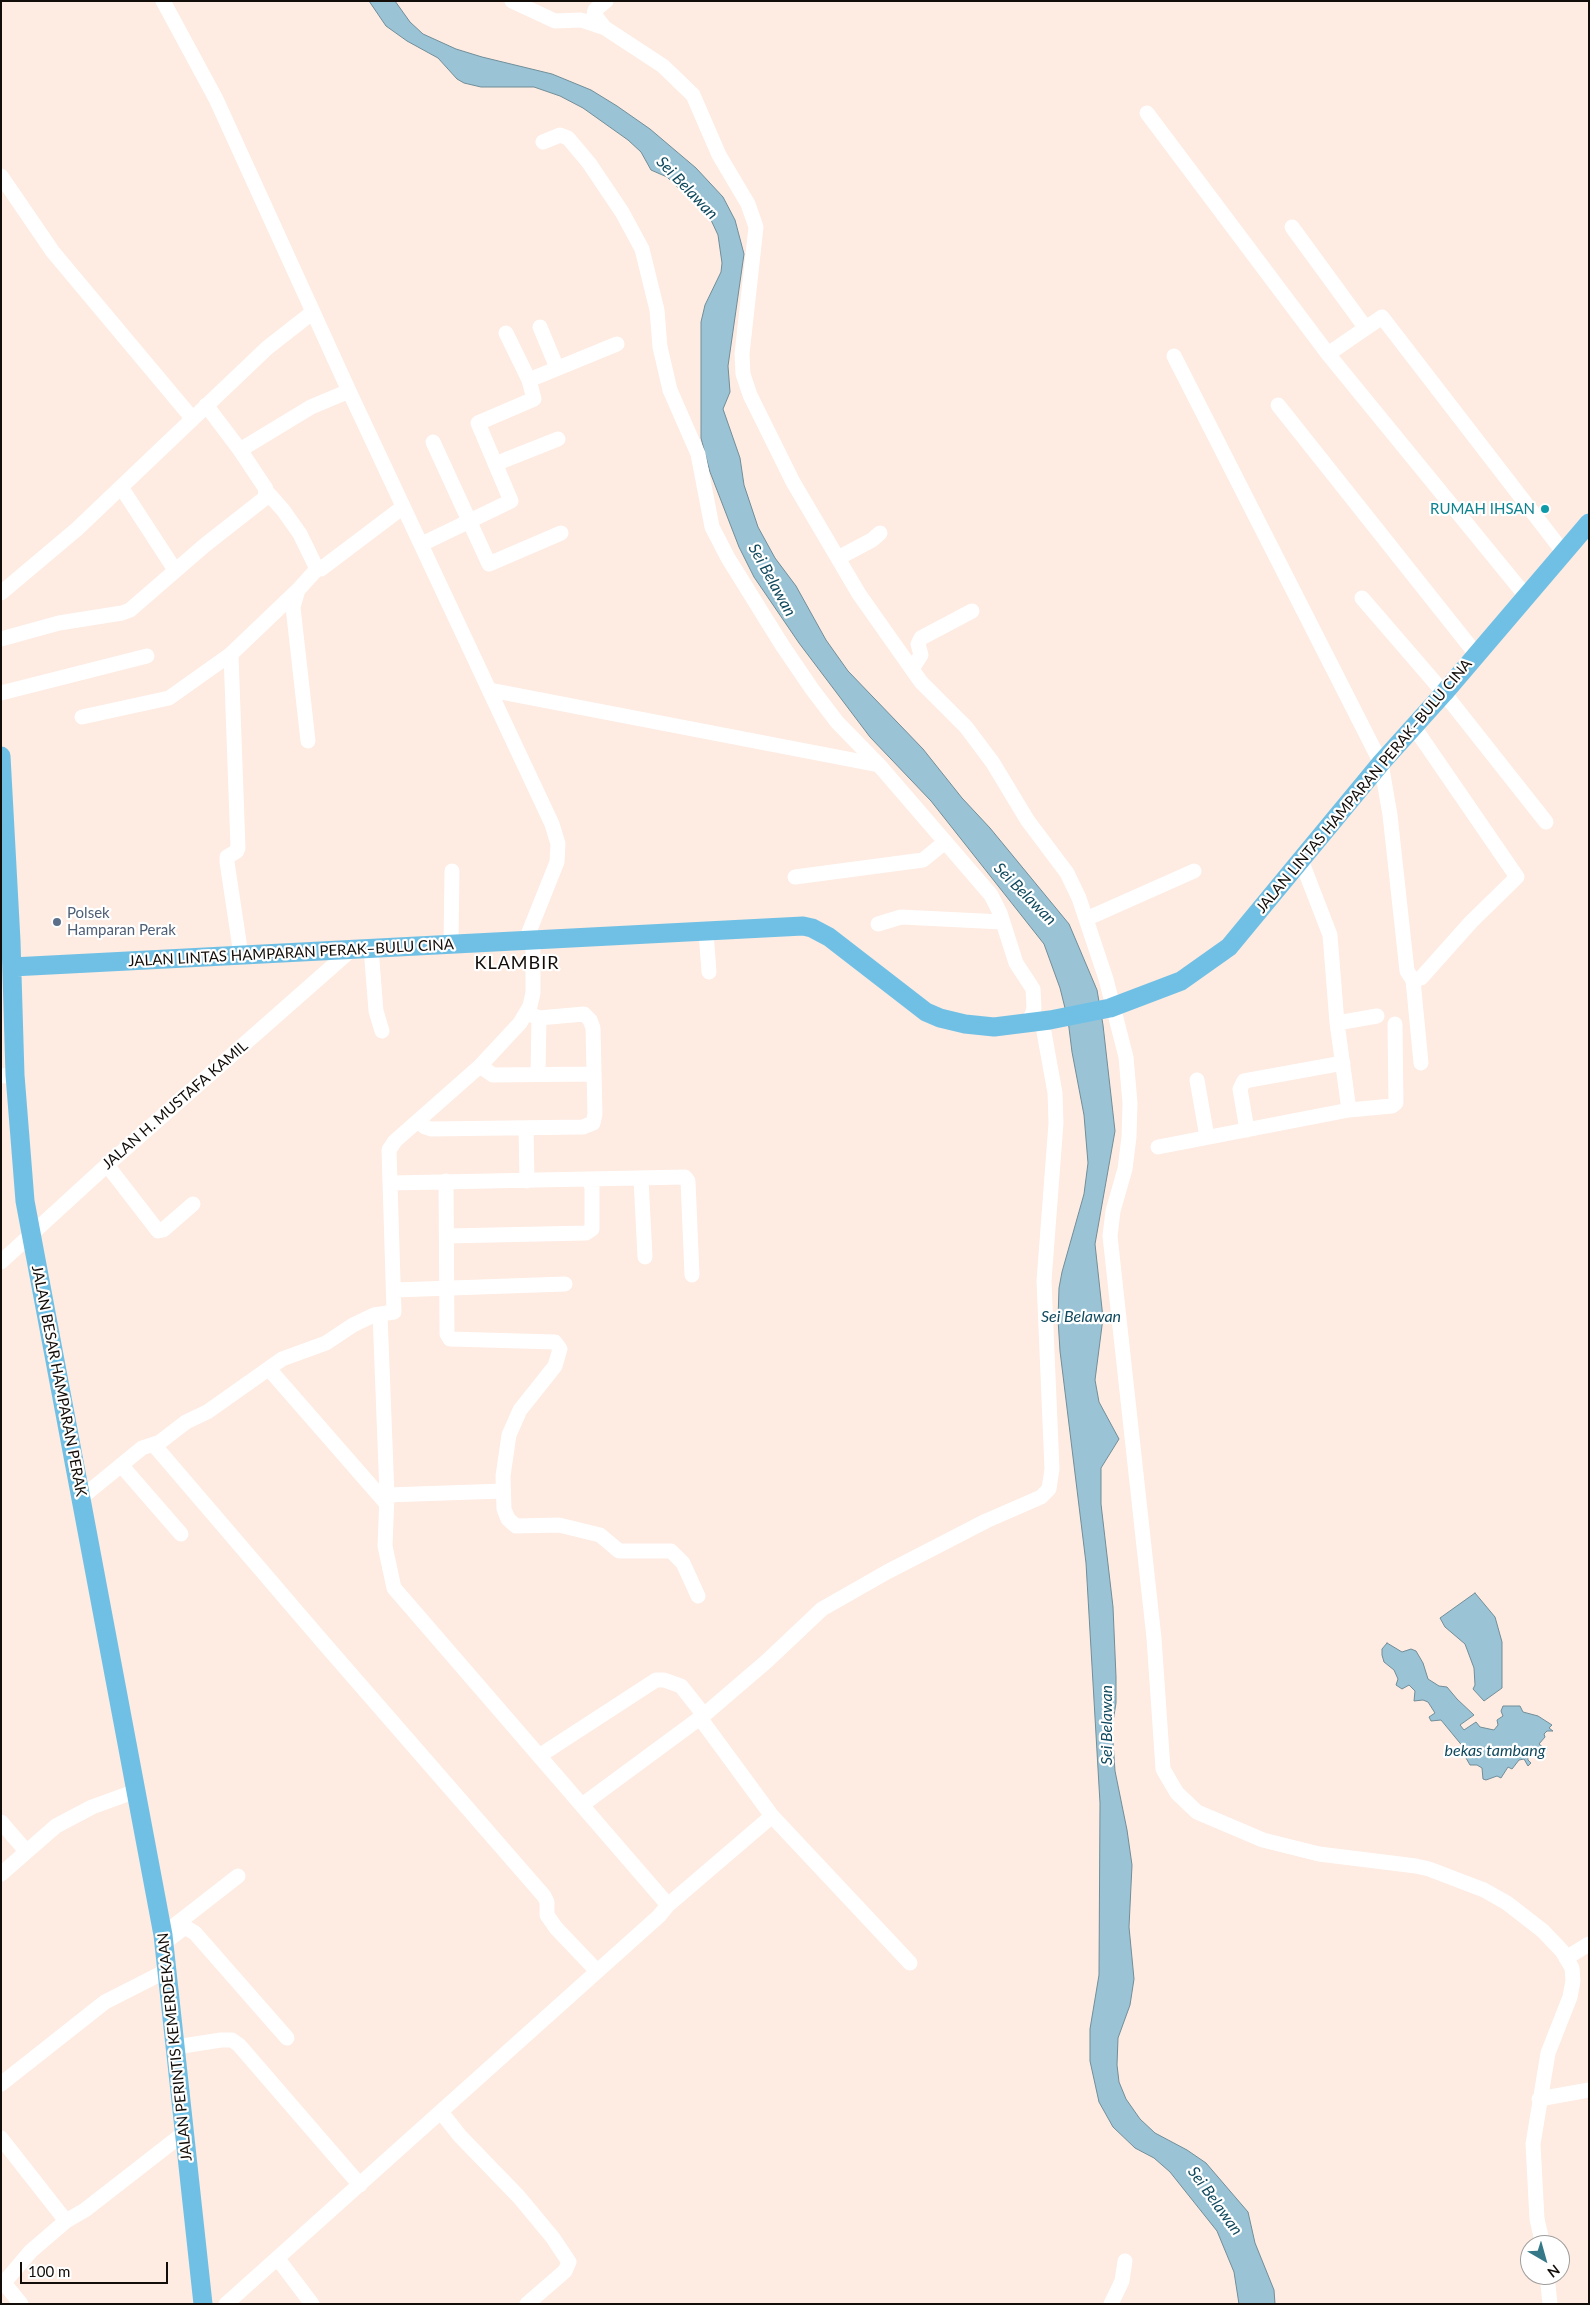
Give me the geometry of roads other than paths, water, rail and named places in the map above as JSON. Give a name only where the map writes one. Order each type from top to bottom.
[{"type":"main road","name":"JALAN LINTAS HAMPARAN PERAK–BULU CINA","points":[[12,968],[803,926],[812,928],[829,937],[879,978],[933,1016],[980,1026],[1039,1022],[1112,1007],[1181,981],[1229,947],[1381,763],[1444,693],[1589,524]]},
{"type":"main road","name":"JALAN BESAR HAMPARAN PERAK","points":[[1,756],[12,968],[8,1076],[31,1235],[48,1314],[136,1791]]},
{"type":"main road","name":"JALAN PERINTIS KEMERDEKAAN","points":[[136,1791],[164,1939],[203,2304]]},
{"type":"street","points":[[163,1],[216,99],[349,391],[552,824],[558,844],[555,870],[529,942],[538,1074]]},
{"type":"street","points":[[512,1],[555,21],[581,20],[605,28],[663,66],[685,86],[696,101],[716,147],[748,204],[754,220],[756,233],[742,354],[744,380],[793,482],[859,594],[921,682],[966,727],[993,763],[1028,821],[1074,885],[1086,919],[1126,1057],[1130,1103],[1127,1159],[1113,1211],[1110,1236],[1154,1638],[1166,1776],[1177,1793],[1193,1810],[1263,1840],[1319,1854],[1423,1868],[1484,1890],[1507,1902],[1543,1931],[1566,1958],[1572,1968],[1573,1981],[1570,1997],[1548,2053],[1533,2144],[1537,2219],[1541,2235]]},
{"type":"street","points":[[605,28],[594,14],[595,10],[606,1]]},
{"type":"street","points":[[1147,113],[1328,354],[1526,596]]},
{"type":"street","points":[[544,142],[560,135],[568,138],[589,163],[634,231],[642,249],[657,310],[664,367],[674,400],[698,454],[712,527],[766,620],[812,689],[837,722],[879,765],[991,895],[1016,963],[1033,988],[1034,1008],[1032,1015],[1039,1022],[1055,1093],[1056,1123],[1044,1281],[1052,1469],[1049,1488],[1041,1497],[978,1525],[887,1572],[822,1609],[767,1661],[702,1716],[582,1805]]},
{"type":"street","points":[[1,176],[53,252],[192,418]]},
{"type":"street","points":[[1292,227],[1365,327]]},
{"type":"street","points":[[1,593],[77,529],[267,348],[313,312]]},
{"type":"street","points":[[1328,354],[1382,317],[1564,553]]},
{"type":"street","points":[[540,327],[557,368]]},
{"type":"street","points":[[422,544],[511,501],[478,423],[534,399],[529,380],[506,333]]},
{"type":"street","points":[[529,380],[617,344]]},
{"type":"street","points":[[1174,356],[1381,763],[1390,815],[1407,971],[1413,980],[1421,1063]]},
{"type":"street","points":[[240,450],[311,407],[349,391]]},
{"type":"street","points":[[206,405],[240,450],[267,492],[300,534],[317,569]]},
{"type":"street","points":[[1278,405],[1476,654]]},
{"type":"street","points":[[495,464],[558,439]]},
{"type":"street","points":[[434,442],[468,522],[490,564],[561,533]]},
{"type":"street","points":[[121,486],[175,570]]},
{"type":"street","points":[[1,640],[59,623],[126,612],[265,498],[267,492]]},
{"type":"street","points":[[82,717],[170,698],[231,654],[298,590],[317,569],[321,570],[403,507]]},
{"type":"street","points":[[838,558],[872,540],[880,533]]},
{"type":"street","points":[[298,590],[293,608],[308,741]]},
{"type":"street","points":[[1362,598],[1444,693],[1546,822]]},
{"type":"street","points":[[912,668],[921,655],[918,644],[921,638],[972,612]]},
{"type":"street","points":[[231,654],[238,848],[237,852],[228,857],[227,862],[241,955]]},
{"type":"street","points":[[1,693],[147,656]]},
{"type":"street","points":[[490,690],[879,765]]},
{"type":"street","points":[[1413,980],[1421,978],[1471,922],[1517,877],[1414,727]]},
{"type":"street","points":[[794,877],[923,860],[945,842]]},
{"type":"street","points":[[1301,860],[1330,935],[1337,1023],[1350,1110]]},
{"type":"street","points":[[450,944],[452,871]]},
{"type":"street","points":[[1086,919],[1194,871]]},
{"type":"street","points":[[878,924],[901,917],[1002,922]]},
{"type":"street","points":[[706,932],[709,972]]},
{"type":"street","points":[[371,948],[376,1011],[382,1031]]},
{"type":"street","name":"JALAN H. MUSTAFA KAMIL","points":[[1,1262],[107,1165],[351,950]]},
{"type":"street","points":[[81,1498],[142,1448],[154,1445],[186,1422],[207,1412],[288,1356],[326,1344],[353,1325],[380,1314],[394,1312],[389,1150],[395,1141],[480,1066],[520,1023],[533,1016],[584,1014],[588,1016],[593,1028],[595,1114],[593,1123],[583,1127],[431,1129],[418,1121]]},
{"type":"street","points":[[1337,1023],[1377,1016]]},
{"type":"street","points":[[1158,1147],[1350,1110],[1392,1106],[1396,1103],[1394,1024]]},
{"type":"street","points":[[1247,1130],[1240,1089],[1244,1081],[1343,1063]]},
{"type":"street","points":[[480,1066],[493,1074],[593,1074]]},
{"type":"street","points":[[1197,1080],[1207,1138]]},
{"type":"street","points":[[526,1128],[527,1181]]},
{"type":"street","points":[[107,1165],[158,1231],[163,1230],[193,1204]]},
{"type":"street","points":[[641,1179],[646,1257]]},
{"type":"street","points":[[391,1183],[687,1179],[692,1275]]},
{"type":"street","points":[[446,1181],[447,1334],[450,1339],[555,1342],[559,1346],[560,1355],[555,1366],[520,1410],[509,1435],[504,1455],[503,1491],[504,1509],[508,1519],[516,1526],[559,1525],[600,1535],[614,1549],[619,1551],[671,1551],[683,1563],[698,1596]]},
{"type":"street","points":[[447,1236],[586,1233],[592,1229],[592,1187],[590,1181]]},
{"type":"street","points":[[394,1290],[565,1284]]},
{"type":"street","points":[[380,1314],[387,1499],[385,1546],[394,1588],[668,1905]]},
{"type":"street","points":[[269,1369],[387,1499]]},
{"type":"street","points":[[154,1445],[544,1896],[547,1902],[547,1915],[556,1928],[597,1971]]},
{"type":"street","points":[[121,1465],[181,1534]]},
{"type":"street","points":[[387,1499],[503,1491]]},
{"type":"street","points":[[539,1756],[656,1680],[664,1680],[681,1686],[772,1816],[910,1963]]},
{"type":"street","points":[[1,1874],[56,1826],[92,1807],[136,1791]]},
{"type":"street","points":[[226,2304],[659,1916],[668,1905],[772,1816]]},
{"type":"street","points":[[1,1822],[26,1851]]},
{"type":"street","points":[[164,1939],[238,1876]]},
{"type":"street","points":[[164,1939],[185,1927],[195,1933],[287,2038]]},
{"type":"street","points":[[1566,1958],[1589,1944]]},
{"type":"street","points":[[1,2084],[105,2002],[168,1970]]},
{"type":"street","points":[[176,2047],[222,2040],[232,2040],[239,2044],[360,2185]]},
{"type":"street","points":[[1539,2099],[1589,2090]]},
{"type":"street","points":[[441,2112],[460,2136],[519,2197],[553,2238],[569,2262],[565,2270],[526,2304]]},
{"type":"street","points":[[22,2304],[2,2285],[31,2251],[66,2221],[85,2210],[184,2133]]},
{"type":"street","points":[[2,2139],[66,2221]]},
{"type":"street","points":[[278,2259],[312,2304]]},
{"type":"street","points":[[1111,2304],[1122,2281],[1126,2261]]},
{"type":"street","points":[[1548,2285],[1550,2304]]},
{"type":"water","name":"Sei Belawan","points":[[369,1],[395,1],[410,22],[423,34],[456,49],[552,74],[591,90],[650,129],[696,168],[723,197],[735,220],[744,254],[728,366],[730,392],[723,409],[740,458],[744,485],[758,527],[775,558],[796,586],[826,640],[848,671],[923,749],[1069,924],[1097,990],[1103,1025],[1115,1131],[1095,1244],[1103,1318],[1095,1380],[1099,1402],[1119,1439],[1101,1468],[1101,1504],[1113,1607],[1116,1703],[1112,1728],[1115,1771],[1132,1865],[1129,1927],[1134,1979],[1130,2005],[1118,2038],[1117,2065],[1119,2082],[1126,2099],[1140,2119],[1155,2133],[1187,2150],[1206,2163],[1248,2212],[1255,2243],[1274,2290],[1275,2304],[1239,2304],[1234,2272],[1217,2231],[1170,2172],[1154,2158],[1135,2148],[1113,2127],[1099,2102],[1090,2061],[1090,2029],[1099,1975],[1100,1803],[1086,1563],[1060,1351],[1058,1319],[1059,1288],[1062,1272],[1084,1194],[1088,1163],[1084,1115],[1068,1020],[1060,988],[1044,944],[931,801],[870,737],[799,643],[754,577],[739,547],[710,472],[701,438],[701,322],[705,305],[721,272],[722,263],[718,235],[711,220],[667,177],[651,170],[641,152],[628,140],[583,108],[560,96],[534,87],[481,87],[464,83],[457,79],[438,58],[407,41],[386,26]]},
{"type":"water","name":"bekas tambang","points":[[1475,1593],[1495,1617],[1502,1642],[1502,1688],[1484,1701],[1473,1689],[1475,1685],[1474,1668],[1465,1644],[1445,1627],[1440,1618]]},
{"type":"water","name":"bekas tambang","points":[[1387,1643],[1402,1652],[1411,1649],[1416,1651],[1423,1663],[1428,1679],[1439,1686],[1447,1687],[1474,1715],[1460,1725],[1464,1730],[1476,1722],[1480,1727],[1494,1730],[1498,1725],[1497,1720],[1503,1716],[1501,1711],[1503,1706],[1520,1706],[1523,1712],[1538,1716],[1552,1725],[1549,1728],[1553,1731],[1547,1731],[1539,1744],[1544,1748],[1547,1747],[1547,1750],[1540,1753],[1532,1749],[1527,1752],[1528,1760],[1531,1763],[1528,1766],[1524,1759],[1519,1760],[1512,1769],[1508,1767],[1501,1778],[1497,1776],[1486,1780],[1483,1779],[1482,1768],[1477,1765],[1470,1765],[1466,1758],[1469,1754],[1441,1720],[1431,1721],[1429,1717],[1435,1713],[1428,1702],[1423,1700],[1414,1701],[1415,1691],[1409,1685],[1402,1689],[1396,1685],[1398,1679],[1394,1670],[1384,1662],[1382,1655],[1382,1649]]},
{"type":"place","name":"RUMAH IHSAN","points":[[1545,509]]},
{"type":"place","name":"Polsek Hamparan Perak","points":[[57,922]]},
{"type":"district","name":"KLAMBIR","points":[[517,963]]}]
